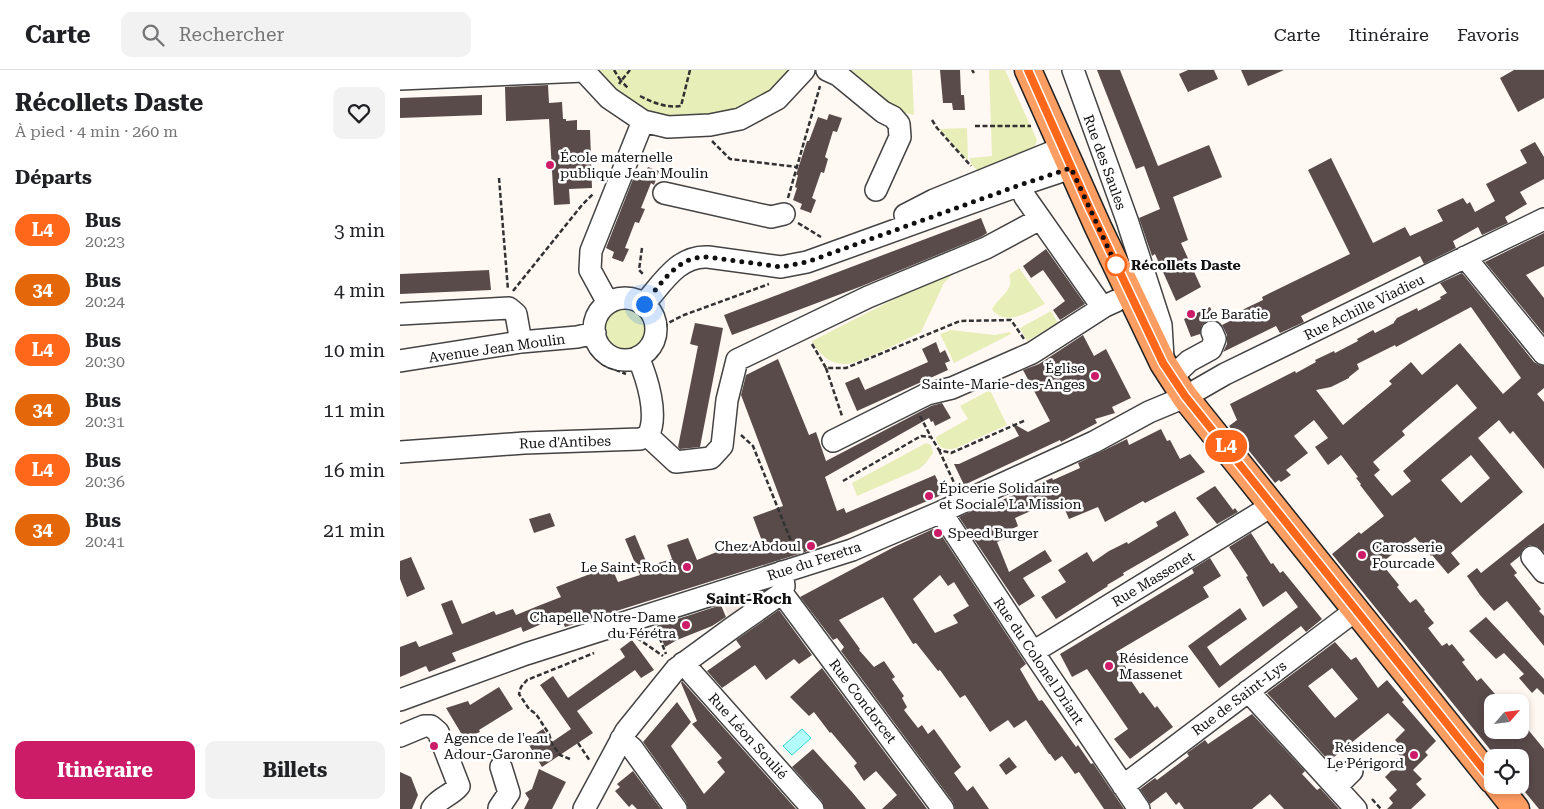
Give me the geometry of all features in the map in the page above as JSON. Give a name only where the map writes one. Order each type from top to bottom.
[{"type":"main road","points":[[1028,70],[1067,158],[1126,258],[1130,294],[1173,379],[1484,770]]},
{"type":"main road","points":[[1504,794],[1516,809]]},
{"type":"street","points":[[400,79],[583,70],[615,89],[643,121],[668,128],[702,126],[740,119],[820,72],[893,117],[899,124],[900,137],[876,190]]},
{"type":"street","name":"Rue des Saules","points":[[1073,70],[1126,258],[1161,325],[1173,379]]},
{"type":"street","points":[[608,303],[590,270],[591,251],[643,121]]},
{"type":"street","points":[[651,297],[650,311],[656,328],[651,345],[638,357],[622,360],[607,354],[597,341],[594,325],[597,316],[608,303],[622,298],[637,300],[651,297],[682,262],[699,256],[781,267],[807,262],[833,244],[984,180],[1067,158]]},
{"type":"street","points":[[833,244],[1020,185],[1067,158]]},
{"type":"street","points":[[1020,185],[1025,197],[1040,219],[1098,301],[1105,306]]},
{"type":"street","points":[[664,192],[770,217],[784,214]]},
{"type":"street","points":[[638,357],[645,373],[652,410],[652,428],[648,436],[676,462],[711,458],[722,446],[727,400],[737,360],[868,297],[986,248],[1040,219]]},
{"type":"street","name":"Rue Achille Viadieu","points":[[1173,379],[1225,374],[1544,219]]},
{"type":"street","points":[[1465,257],[1544,354]]},
{"type":"street","points":[[841,437],[927,394],[952,388],[1032,353],[1105,306],[1130,294]]},
{"type":"street","points":[[400,314],[509,308],[516,314],[521,342]]},
{"type":"street","points":[[1173,379],[1189,361],[1211,349],[1215,339],[1212,332]]},
{"type":"street","name":"Avenue Jean Moulin","points":[[400,361],[521,342],[577,337],[595,333]]},
{"type":"street","name":"Rue du Feretra","points":[[400,700],[526,654],[852,550],[941,512],[1094,442],[1149,412],[1173,379]]},
{"type":"street","name":"Rue d'Antibes","points":[[400,452],[524,443],[640,439],[648,436]]},
{"type":"street","name":"Rue Massenet","points":[[1033,652],[1273,505]]},
{"type":"street","name":"Rue du Colonel Driant","points":[[941,512],[1139,809]]},
{"type":"street","points":[[584,809],[621,739],[672,661],[782,594],[792,569]]},
{"type":"street","name":"Rue Condorcet","points":[[782,594],[944,809]]},
{"type":"street","name":"Rue de Saint-Lys","points":[[1123,786],[1356,610]]},
{"type":"street","name":"Rue Léon Soulié","points":[[672,661],[813,809]]},
{"type":"street","points":[[1248,691],[1356,809]]},
{"type":"street","points":[[400,736],[424,726],[431,726],[438,732],[459,786],[454,792],[435,802],[432,809]]},
{"type":"street","points":[[621,739],[632,748],[676,809]]},
{"type":"street","points":[[499,809],[509,793],[501,768]]},
{"type":"street","points":[[1336,787],[1352,771]]},
{"type":"path","points":[[614,70],[615,89]]},
{"type":"path","points":[[615,89],[630,70]]},
{"type":"path","points":[[635,93],[655,103],[671,108],[681,106],[690,70]]},
{"type":"path","points":[[820,72],[784,214],[833,244]]},
{"type":"path","points":[[615,89],[631,90]]},
{"type":"path","points":[[932,120],[984,180]]},
{"type":"path","points":[[702,126],[713,144],[730,159],[797,167]]},
{"type":"path","points":[[975,126],[1036,126]]},
{"type":"path","points":[[499,178],[508,296],[582,205],[595,192]]},
{"type":"path","points":[[642,248],[639,270],[651,297]]},
{"type":"path","points":[[826,368],[846,368],[960,322],[1011,320],[1025,342]]},
{"type":"path","points":[[802,328],[826,368],[841,437]]},
{"type":"path","points":[[918,411],[939,450],[962,502]]},
{"type":"path","points":[[939,450],[951,453],[1026,420]]},
{"type":"path","points":[[724,423],[745,438],[752,446],[792,569]]},
{"type":"path","points":[[843,481],[921,436],[931,437]]},
{"type":"path","points":[[655,628],[672,661]]},
{"type":"path","points":[[632,638],[636,637],[672,661]]},
{"type":"path","points":[[570,759],[560,755],[552,744],[545,727],[519,694],[521,687],[527,680],[597,652]]},
{"type":"green space","points":[[598,70],[798,70],[750,108],[687,121],[647,112],[609,85]]},
{"type":"green space","points":[[842,70],[912,70],[914,115],[891,110]]},
{"type":"green space","points":[[989,70],[1005,70],[1037,140],[1033,151],[984,177],[971,164],[970,158],[992,156]]},
{"type":"green space","points":[[967,128],[968,161],[939,129]]},
{"type":"green space","points":[[1019,268],[1045,304],[1025,314],[1011,318],[997,315],[992,309],[1010,285],[1009,275]]},
{"type":"green space","points":[[951,270],[953,274],[944,283],[921,332],[871,356],[845,364],[829,360],[817,350],[812,341]]},
{"type":"green space","points":[[619,306],[629,306],[643,316],[647,329],[643,342],[637,348],[629,352],[619,352],[605,342],[601,334],[601,324],[611,310]]},
{"type":"green space","points":[[1051,311],[1058,323],[1027,341],[1020,328]]},
{"type":"green space","points":[[951,330],[995,335],[1010,332],[1011,334],[954,363],[940,334]]},
{"type":"green space","points":[[990,390],[1007,425],[956,448],[946,449],[940,447],[936,437],[968,419],[960,406]]},
{"type":"green space","points":[[926,443],[931,445],[933,453],[919,469],[857,496],[852,483]]},
{"type":"shaded area","points":[[740,592],[747,607],[729,618],[722,598]]},
{"type":"water","points":[[802,729],[811,738],[792,755],[783,746]]},
{"type":"building","points":[[940,70],[960,70],[961,95],[964,95],[965,110],[953,110],[952,103],[943,103]]},
{"type":"building","points":[[1097,70],[1120,70],[1158,166],[1209,145],[1222,177],[1173,197],[1188,240],[1181,243],[1201,287],[1176,301],[1155,254],[1152,256],[1139,218],[1160,209],[1144,166],[1136,169]]},
{"type":"building","points":[[1188,70],[1214,70],[1218,79],[1188,92],[1179,74]]},
{"type":"building","points":[[1241,70],[1284,70],[1248,86]]},
{"type":"building","points":[[1514,70],[1544,70],[1544,98],[1518,112],[1500,78]]},
{"type":"building","points":[[548,85],[549,103],[562,102],[563,119],[566,119],[566,121],[577,120],[577,130],[590,130],[592,188],[569,189],[570,204],[554,205],[549,119],[506,121],[505,87]]},
{"type":"building","points":[[482,95],[482,115],[400,118],[400,98]]},
{"type":"building","points":[[829,114],[842,118],[837,132],[833,131],[825,157],[828,159],[824,173],[821,172],[812,198],[816,200],[811,213],[800,209],[802,204],[793,200],[797,188],[795,187],[798,175],[796,175],[807,141],[809,141],[818,117],[827,120]]},
{"type":"building","points":[[1535,142],[1544,157],[1544,179],[1520,192],[1527,204],[1505,217],[1508,223],[1482,235],[1478,227],[1453,241],[1456,248],[1424,264],[1420,256],[1301,316],[1304,322],[1280,333],[1276,326],[1223,352],[1227,344],[1227,335],[1222,325],[1244,314],[1242,310],[1263,300],[1262,297],[1350,254],[1308,170],[1331,158],[1373,243],[1405,227],[1410,236],[1443,221],[1437,210],[1463,198],[1467,204],[1470,202],[1475,212],[1495,201],[1486,184],[1527,163],[1520,150]]},
{"type":"building","points":[[648,167],[659,171],[654,185],[651,183],[641,208],[645,209],[639,223],[635,222],[625,248],[629,249],[623,262],[612,258],[614,252],[606,248],[637,169],[645,173]]},
{"type":"building","points":[[981,218],[987,233],[981,237],[862,286],[732,335],[724,315]]},
{"type":"building","points":[[1544,233],[1544,266],[1526,275],[1544,298],[1544,334],[1485,262]]},
{"type":"building","points":[[1046,249],[1085,304],[1060,320],[1053,310],[1065,301],[1043,270],[1031,278],[1023,266]]},
{"type":"building","points":[[489,270],[491,290],[400,294],[400,274]]},
{"type":"building","points":[[1462,273],[1534,362],[1544,366],[1544,388],[1537,394],[1544,402],[1544,469],[1513,431],[1510,434],[1499,420],[1478,438],[1523,492],[1451,553],[1460,564],[1448,574],[1415,537],[1381,563],[1399,585],[1397,587],[1410,603],[1416,599],[1425,610],[1434,623],[1428,628],[1442,646],[1447,643],[1449,646],[1452,644],[1465,660],[1462,662],[1477,681],[1481,678],[1495,694],[1484,694],[1484,739],[1529,739],[1529,731],[1544,749],[1544,809],[1539,809],[1527,794],[1529,794],[1529,749],[1490,749],[1332,554],[1359,532],[1361,534],[1384,516],[1360,485],[1356,478],[1358,477],[1341,455],[1328,465],[1315,447],[1328,438],[1314,420],[1294,436],[1308,453],[1286,470],[1291,475],[1281,482],[1279,480],[1275,483],[1229,426],[1237,420],[1230,404],[1295,371],[1296,373],[1316,362],[1315,360],[1334,351],[1335,353],[1358,341],[1357,339],[1373,330],[1375,333],[1394,323],[1397,318],[1417,308],[1418,311],[1441,299],[1440,297],[1447,293],[1440,283]],"holes":[[[1471,307],[1521,378],[1503,394],[1460,343],[1422,375],[1411,362],[1389,381],[1392,384],[1343,425],[1316,390],[1331,387],[1349,378],[1359,369],[1357,364],[1395,345],[1396,347]],[[1457,384],[1477,408],[1403,471],[1411,481],[1392,496],[1374,475],[1380,470],[1373,462],[1405,435],[1402,431]],[[1471,455],[1490,478],[1461,503],[1441,480]]]},
{"type":"building","points":[[1210,307],[1216,320],[1207,321],[1202,325],[1200,334],[1191,337],[1184,319]]},
{"type":"building","points":[[695,323],[723,328],[700,447],[680,449],[678,447],[698,346],[690,344]]},
{"type":"building","points":[[1083,335],[1094,356],[1106,349],[1131,398],[1112,407],[1115,413],[1095,419],[1097,423],[1061,442],[1060,440],[964,485],[954,464],[959,464],[1019,436],[1012,423],[1028,432],[1050,421],[1023,370],[1039,364]]},
{"type":"building","points":[[936,342],[940,353],[945,350],[950,361],[945,363],[948,370],[857,411],[845,383],[859,377],[865,390],[928,362],[922,349]]},
{"type":"building","points":[[778,359],[809,435],[816,432],[826,461],[931,406],[942,403],[951,418],[935,426],[929,418],[825,477],[837,511],[844,508],[846,513],[935,475],[944,494],[805,552],[565,627],[560,616],[523,632],[521,627],[452,653],[456,661],[429,672],[426,666],[400,677],[400,647],[416,641],[419,647],[453,634],[441,604],[452,600],[462,624],[494,611],[496,615],[513,609],[516,615],[561,597],[556,587],[611,566],[618,582],[640,575],[625,539],[635,535],[648,566],[672,559],[667,545],[688,538],[697,560],[739,543],[741,548],[762,541],[753,517],[783,506],[741,395],[746,375]]},
{"type":"building","points":[[1161,429],[1167,441],[1170,440],[1180,459],[1190,454],[1205,472],[1145,503],[1143,501],[1105,522],[1098,507],[1069,519],[1060,498],[1015,518],[1018,526],[1012,529],[1014,535],[997,542],[1009,572],[1045,550],[1052,561],[1023,578],[1035,596],[1019,606],[959,517],[1080,468],[1078,463],[1127,439],[1129,445]]},
{"type":"building","points":[[1215,486],[1233,510],[1235,508],[1238,512],[1217,524],[1196,498]]},
{"type":"building","points":[[1175,511],[1189,535],[1123,573],[1124,575],[1108,586],[1056,619],[1041,597],[1066,582],[1058,570],[1087,552],[1093,562],[1109,551],[1127,542],[1128,544],[1158,526],[1156,522]]},
{"type":"building","points":[[550,513],[555,526],[534,533],[529,519]]},
{"type":"building","points":[[1544,523],[1544,552],[1537,546],[1530,545],[1524,548],[1520,556],[1510,564],[1517,573],[1514,575],[1541,609],[1539,611],[1544,616],[1544,646],[1507,601],[1494,611],[1467,576],[1477,568],[1481,573]]},
{"type":"building","points":[[933,529],[938,530],[1026,664],[1020,669],[1039,701],[1042,700],[1076,747],[1078,745],[1091,764],[1093,763],[1124,809],[1104,809],[1079,772],[1075,774],[1062,756],[1055,761],[1026,720],[1014,728],[1008,720],[990,732],[965,695],[960,698],[940,670],[938,671],[916,643],[913,644],[883,597],[839,620],[859,650],[874,667],[884,661],[895,677],[892,679],[904,696],[902,698],[907,707],[904,710],[918,728],[922,725],[928,734],[934,729],[961,767],[954,773],[967,791],[973,786],[989,809],[955,809],[953,802],[841,651],[844,647],[837,638],[833,640],[800,597],[894,547]],"holes":[[[940,575],[948,586],[954,582],[969,606],[953,615],[958,623],[935,633],[913,599]]]},
{"type":"building","points":[[1251,533],[1271,564],[1273,563],[1280,573],[1283,571],[1322,619],[1306,632],[1301,626],[1219,688],[1188,646],[1240,608],[1247,619],[1207,647],[1220,666],[1298,607],[1286,591],[1263,607],[1246,577],[1248,576],[1229,547]]},
{"type":"building","points":[[411,557],[425,589],[407,597],[400,579],[400,561]]},
{"type":"building","name":"Résidence Massenet","points":[[1210,558],[1221,576],[1203,587],[1209,597],[1116,652],[1127,669],[1124,670],[1140,694],[1143,692],[1155,708],[1157,706],[1173,727],[1130,759],[1114,739],[1128,729],[1087,669],[1072,677],[1060,654],[1194,573],[1192,569]]},
{"type":"building","name":"Chapelle Notre-Dame du Férétra","points":[[721,605],[726,617],[712,626],[665,647],[656,626]]},
{"type":"building","points":[[779,610],[812,655],[799,664],[794,659],[766,680],[755,665],[722,688],[707,671],[741,647],[736,640]]},
{"type":"building","points":[[1486,617],[1544,679],[1544,695],[1537,688],[1532,693],[1519,678],[1524,674],[1504,653],[1496,659],[1469,631]]},
{"type":"building","points":[[632,640],[654,670],[641,678],[635,670],[577,711],[593,733],[542,767],[526,740],[543,729],[552,742],[571,729],[540,685],[553,676],[568,698],[625,657],[620,649]]},
{"type":"building","points":[[1335,642],[1351,660],[1356,657],[1378,688],[1387,680],[1404,700],[1402,702],[1436,741],[1425,752],[1428,755],[1413,770],[1422,779],[1416,784],[1426,795],[1411,809],[1387,809],[1393,803],[1389,798],[1397,790],[1385,777],[1393,769],[1390,765],[1400,756],[1393,748],[1398,743],[1395,740],[1405,730],[1388,713],[1329,761],[1267,693]],"holes":[[[1332,668],[1358,699],[1335,718],[1308,686]]]},
{"type":"building","points":[[822,668],[927,809],[882,809],[897,795],[876,771],[864,781],[854,766],[857,763],[814,712],[809,716],[790,697]]},
{"type":"building","points":[[682,681],[796,809],[688,809],[686,802],[643,742],[677,702],[691,722],[671,746],[704,794],[725,772],[717,762],[722,758],[692,724],[697,721],[681,683]]},
{"type":"building","points":[[499,687],[513,709],[479,730],[480,732],[464,738],[446,708],[468,701],[470,705]]},
{"type":"building","points":[[1252,714],[1305,771],[1302,774],[1317,790],[1320,788],[1339,809],[1284,809],[1270,794],[1252,809],[1184,809],[1179,802],[1176,805],[1166,792],[1150,804],[1140,789],[1155,778],[1157,780],[1189,756],[1187,753],[1205,740],[1208,744]]},
{"type":"building","points":[[813,749],[866,809],[825,809],[822,801],[792,767]]},
{"type":"building","points":[[1009,757],[1017,767],[1006,775],[999,765]]},
{"type":"building","points":[[539,769],[566,782],[552,809],[524,809],[529,799],[525,793],[532,789]]},
{"type":"building","points":[[633,771],[661,809],[637,809],[632,804],[629,807],[615,791],[620,787],[617,784]]},
{"type":"building","points":[[400,772],[411,777],[418,795],[412,809],[400,809]]},
{"type":"bus line","name":"L4","points":[[1028,70],[1098,227],[1163,363],[1172,377],[1185,396],[1484,770]]},
{"type":"place","name":"École maternelle publique Jean Moulin","points":[[550,165]]},
{"type":"place","name":"Récollets Daste","points":[[1116,265]]},
{"type":"place","name":"Le Baratie","points":[[1191,314]]},
{"type":"place","name":"Église Sainte-Marie-des-Anges","points":[[1095,376]]},
{"type":"place","name":"Épicerie Solidaire et Sociale La Mission","points":[[929,496]]},
{"type":"place","name":"Speed Burger","points":[[938,533]]},
{"type":"place","name":"Chez Abdoul","points":[[811,546]]},
{"type":"place","name":"Carosserie Fourcade","points":[[1362,555]]},
{"type":"place","name":"Le Saint-Roch","points":[[687,567]]},
{"type":"place","name":"Chapelle Notre-Dame du Férétra","points":[[686,625]]},
{"type":"place","name":"Résidence Massenet","points":[[1109,666]]},
{"type":"place","name":"Agence de l'eau Adour-Garonne","points":[[434,746]]},
{"type":"place","name":"Résidence Le Périgord","points":[[1414,755]]},
{"type":"district","name":"Saint-Roch","points":[[749,599]]},
{"type":"route","points":[[644,304],[674,269],[690,258],[699,256],[781,267],[807,262],[1071,168],[1116,265]]}]
